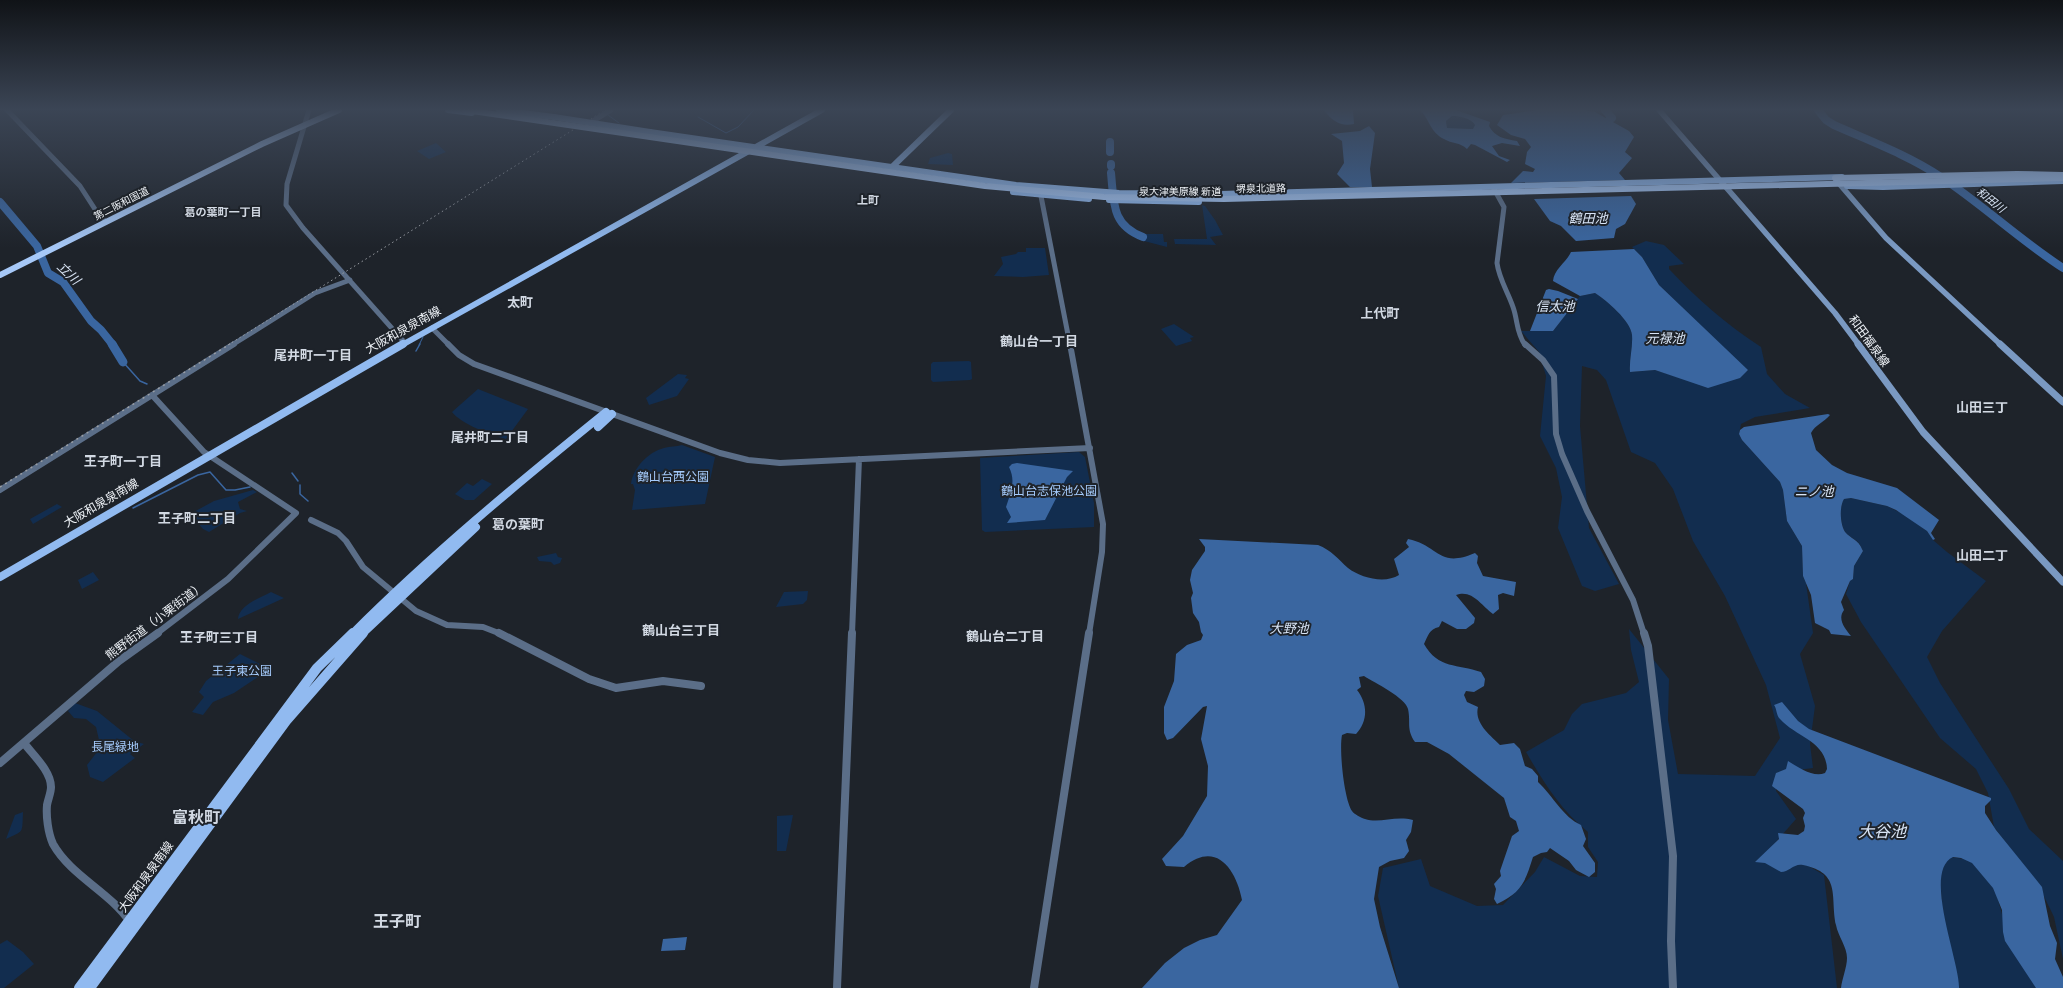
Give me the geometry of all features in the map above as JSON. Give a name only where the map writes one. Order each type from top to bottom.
[{"type":"highway","name":"第二阪和国道","points":[[0,270],[40,252],[235,156]]},
{"type":"highway","name":"堺泉北道路","points":[[788,156],[1013,190],[1141,199],[1253,199],[2063,179]]},
{"type":"highway","name":"堺泉北道路","points":[[797,156],[993,184],[1064,192],[1140,196],[1274,195],[2063,174]]},
{"type":"highway","points":[[1835,178],[2063,174]]},
{"type":"highway","points":[[1841,185],[2063,179]]},
{"type":"highway","name":"第二阪和国道","points":[[0,275],[40,252]]},
{"type":"main road","name":"大阪和泉泉南線","points":[[0,577],[405,343],[738,156]]},
{"type":"main road","name":"泉大津美原線 新道","points":[[765,156],[882,173],[1109,200],[1221,201],[1841,185],[1883,187],[1964,186],[2063,179]]},
{"type":"main road","name":"泉大津美原線 新道","points":[[816,156],[1040,191],[1109,193],[1221,194],[1721,182],[1929,173],[2063,174]]},
{"type":"main road","points":[[882,173],[899,156]]},
{"type":"main road","points":[[888,167],[900,156]]},
{"type":"main road","name":"和田福泉線","points":[[1699,156],[1835,313],[1923,432],[2063,582]]},
{"type":"main road","points":[[1835,178],[1862,212],[1886,238],[2063,402]]},
{"type":"main road","name":"大阪和泉泉南線","points":[[78,988],[132,924],[188,850],[255,757],[395,595],[609,413]]},
{"type":"main road","name":"大阪和泉泉南線","points":[[90,988],[132,924]]},
{"type":"street","points":[[51,156],[80,186],[104,220]]},
{"type":"street","points":[[295,156],[287,184],[286,206],[405,343]]},
{"type":"street","points":[[1494,187],[1504,212],[1497,263],[1498,271],[1514,308],[1517,329],[1526,346],[1543,360],[1554,376],[1556,434],[1562,454],[1587,511],[1633,600],[1648,646],[1673,856],[1671,941],[1673,988]]},
{"type":"street","points":[[1034,988],[1102,552],[1102,509],[1040,191]]},
{"type":"street","points":[[0,490],[315,293],[350,280]]},
{"type":"street","points":[[432,328],[460,355],[474,364],[720,453],[748,460],[780,463],[1090,448]]},
{"type":"street","points":[[152,395],[191,440],[210,456]]},
{"type":"street","name":"熊野街道（小栗街道）","points":[[0,763],[119,661],[228,579],[296,513],[210,456]]},
{"type":"street","points":[[837,988],[859,459]]},
{"type":"street","points":[[311,520],[338,532],[346,541],[363,567],[395,595],[416,611],[432,620],[447,625],[483,627],[496,632],[589,679],[616,688],[663,681],[701,686]]},
{"type":"street","points":[[24,743],[44,768],[51,786],[47,806],[47,819],[52,841],[57,850],[85,879],[124,913],[132,924]]},
{"type":"green space","points":[[425,156],[436,156],[429,159]]},
{"type":"green space","points":[[937,156],[952,156],[953,165],[928,164],[930,158]]},
{"type":"green space","points":[[1202,205],[1205,206],[1215,220],[1223,235],[1210,237],[1216,245],[1175,244],[1174,239],[1207,239]]},
{"type":"green space","points":[[1142,234],[1163,234],[1164,242],[1167,242],[1167,247],[1144,241],[1145,237]]},
{"type":"green space","points":[[1646,241],[1664,245],[1684,264],[1669,266],[1669,269],[1690,291],[1713,311],[1736,330],[1761,347],[1767,374],[1785,394],[1810,408],[1755,417],[1741,424],[1739,434],[1742,440],[1780,482],[1783,490],[1787,521],[1802,546],[1803,576],[1806,583],[1813,633],[1800,654],[1815,706],[1810,744],[1813,768],[1776,773],[1776,791],[1796,819],[1767,852],[1779,866],[1805,864],[1824,875],[1837,988],[1399,988],[1378,896],[1383,868],[1421,859],[1430,886],[1477,906],[1503,905],[1535,872],[1544,857],[1580,876],[1597,877],[1598,862],[1588,847],[1588,832],[1569,814],[1553,795],[1526,752],[1564,730],[1572,714],[1582,704],[1626,693],[1639,682],[1631,650],[1629,629],[1669,679],[1668,720],[1678,774],[1755,776],[1780,738],[1766,685],[1725,596],[1693,541],[1673,489],[1655,463],[1631,452],[1606,380],[1597,370],[1582,366],[1580,426],[1589,528],[1619,584],[1595,591],[1582,586],[1558,528],[1562,497],[1556,468],[1540,436],[1546,376],[1539,352],[1521,331],[1553,331],[1580,296],[1595,293],[1623,317],[1631,329],[1632,340],[1630,372],[1655,370],[1680,378],[1748,371],[1659,285],[1642,257],[1632,247]]},
{"type":"green space","points":[[1026,248],[1045,248],[1049,275],[1023,277],[994,276],[1003,264],[1001,257],[1016,254],[1018,252],[1026,252]]},
{"type":"green space","points":[[1174,324],[1194,337],[1190,338],[1192,341],[1176,346],[1161,329]]},
{"type":"green space","points":[[933,362],[971,362],[972,379],[970,380],[933,382],[931,380],[931,364]]},
{"type":"green space","points":[[678,374],[687,375],[685,378],[689,379],[677,396],[649,405],[646,398]]},
{"type":"green space","points":[[478,389],[528,409],[506,439],[469,425],[452,412]]},
{"type":"green space","name":"鶴山台西公園","points":[[682,445],[715,457],[705,504],[632,510],[635,490],[633,484],[631,484],[632,478],[638,467],[647,457],[658,450],[666,447]]},
{"type":"green space","name":"鶴山台志保池公園","points":[[1079,452],[1085,457],[1094,503],[1094,527],[985,532],[982,530],[980,458]]},
{"type":"green space","points":[[482,479],[492,484],[474,500],[465,500],[455,494],[467,483],[473,486]]},
{"type":"green space","points":[[253,490],[257,492],[238,502],[240,509],[247,511],[240,513],[209,532],[203,529],[190,514],[214,501]]},
{"type":"green space","points":[[1851,498],[1887,506],[1907,516],[1927,531],[1933,540],[1947,552],[1986,581],[1942,631],[1927,657],[1940,683],[2009,789],[2029,829],[2063,861],[2063,959],[2054,917],[2039,886],[1994,827],[1988,793],[1976,769],[1940,738],[1861,622],[1846,594],[1850,581],[1853,579],[1854,566],[1863,551],[1858,542],[1846,533],[1842,526],[1842,502],[1844,499]]},
{"type":"green space","points":[[57,504],[62,507],[33,524],[30,519]]},
{"type":"green space","points":[[556,553],[558,557],[562,558],[560,563],[554,565],[551,562],[539,561],[537,557]]},
{"type":"green space","points":[[93,572],[99,580],[82,589],[78,580]]},
{"type":"green space","points":[[808,591],[807,600],[803,604],[776,607],[784,592]]},
{"type":"green space","points":[[271,592],[284,598],[238,619],[239,614],[246,606],[256,599]]},
{"type":"green space","name":"王子東公園","points":[[240,654],[270,669],[234,693],[213,702],[203,715],[192,712],[204,697],[199,692],[206,681]]},
{"type":"green space","name":"長尾緑地","points":[[75,703],[97,711],[134,741],[144,744],[130,754],[135,758],[103,782],[90,777],[87,765],[97,752],[99,740],[96,727],[86,719],[74,718],[68,711]]},
{"type":"green space","points":[[23,812],[21,831],[6,839],[15,815]]},
{"type":"green space","points":[[793,815],[786,851],[777,851],[777,816]]},
{"type":"green space","points":[[1945,856],[1970,860],[1995,889],[2007,932],[2037,988],[1947,988],[1940,874]]},
{"type":"green space","points":[[7,940],[23,952],[34,964],[4,988],[0,988],[0,944]]},
{"type":"water","points":[[1343,156],[1372,156],[1370,169],[1372,187],[1350,187],[1337,174],[1344,163]]},
{"type":"water","points":[[1496,156],[1510,160],[1507,162]]},
{"type":"water","points":[[1526,156],[1630,156],[1632,158],[1619,173],[1625,180],[1511,183],[1523,171],[1533,172],[1535,169],[1525,164]]},
{"type":"water","name":"鶴田池","points":[[1631,196],[1636,204],[1625,224],[1616,229],[1614,238],[1576,241],[1561,226],[1550,221],[1534,199]]},
{"type":"water","name":"元禄池","points":[[1634,249],[1642,257],[1659,285],[1748,370],[1740,378],[1708,388],[1655,370],[1630,372],[1632,335],[1631,329],[1623,317],[1595,293],[1580,296],[1553,281],[1558,269],[1571,252]]},
{"type":"water","name":"信太池","points":[[1549,289],[1578,299],[1553,331],[1530,331],[1546,290]]},
{"type":"water","name":"ニノ池","points":[[1828,414],[1830,415],[1811,433],[1816,450],[1832,465],[1847,473],[1897,488],[1939,520],[1931,533],[1935,539],[1933,540],[1927,531],[1896,510],[1887,506],[1851,498],[1844,499],[1841,507],[1842,526],[1846,533],[1858,542],[1863,551],[1854,566],[1853,579],[1850,581],[1841,602],[1844,610],[1841,617],[1844,627],[1851,636],[1831,634],[1829,630],[1815,623],[1811,595],[1803,576],[1802,546],[1787,521],[1783,490],[1780,482],[1742,440],[1739,434],[1740,430],[1744,427]]},
{"type":"water","points":[[1017,463],[1073,471],[1067,477],[1045,520],[1007,523],[1011,517],[1006,507],[1012,482],[1009,467],[1012,464]]},
{"type":"water","name":"大野池","points":[[1199,539],[1318,545],[1331,552],[1348,568],[1359,575],[1373,579],[1387,579],[1399,575],[1394,559],[1409,547],[1406,543],[1408,539],[1418,542],[1446,557],[1463,557],[1475,553],[1478,556],[1477,563],[1483,576],[1516,582],[1514,596],[1503,593],[1498,595],[1499,609],[1493,614],[1472,596],[1467,594],[1456,595],[1475,618],[1474,623],[1466,629],[1457,629],[1442,621],[1439,627],[1433,629],[1429,633],[1424,644],[1436,658],[1442,662],[1481,672],[1485,679],[1484,686],[1474,692],[1466,691],[1464,695],[1467,702],[1478,707],[1478,718],[1488,733],[1500,745],[1514,743],[1520,749],[1525,766],[1532,769],[1538,776],[1538,782],[1563,812],[1581,825],[1586,839],[1583,846],[1595,863],[1595,872],[1589,877],[1576,870],[1569,861],[1550,848],[1547,852],[1533,857],[1525,880],[1512,895],[1497,904],[1494,899],[1496,889],[1494,884],[1501,876],[1500,871],[1512,836],[1519,831],[1516,821],[1510,817],[1504,798],[1449,754],[1427,742],[1415,742],[1409,726],[1408,709],[1402,700],[1364,676],[1359,677],[1361,687],[1357,690],[1361,695],[1365,707],[1363,724],[1356,734],[1347,733],[1342,735],[1341,742],[1343,774],[1349,805],[1354,813],[1365,819],[1376,821],[1400,818],[1413,820],[1411,832],[1406,840],[1409,851],[1404,858],[1390,861],[1379,867],[1374,899],[1380,927],[1399,988],[1142,988],[1165,963],[1184,948],[1200,940],[1217,935],[1242,900],[1235,878],[1223,862],[1215,857],[1206,856],[1195,859],[1184,867],[1166,866],[1162,859],[1183,836],[1207,796],[1208,766],[1201,739],[1207,706],[1203,707],[1173,738],[1167,740],[1164,733],[1164,707],[1174,681],[1176,654],[1187,645],[1201,640],[1203,635],[1199,622],[1193,613],[1191,598],[1193,593],[1190,580],[1192,570],[1205,551],[1205,547]]},
{"type":"water","name":"大谷池","points":[[1782,702],[1798,721],[1809,729],[1991,798],[1985,806],[1985,813],[1996,830],[2042,887],[2050,926],[2057,943],[2055,959],[2063,977],[2063,988],[2036,988],[2005,941],[2002,910],[1993,888],[1972,863],[1961,858],[1953,857],[1944,866],[1941,880],[1945,918],[1958,975],[1959,988],[1841,988],[1847,954],[1836,925],[1832,888],[1829,880],[1824,874],[1803,865],[1797,865],[1787,871],[1781,872],[1765,863],[1755,862],[1779,839],[1778,833],[1798,835],[1804,831],[1805,826],[1803,818],[1805,813],[1803,809],[1772,786],[1776,773],[1786,769],[1788,761],[1811,773],[1825,773],[1827,769],[1825,760],[1816,746],[1787,725],[1779,717],[1774,705]]},
{"type":"water","points":[[687,937],[685,950],[661,951],[663,939]]},
{"type":"waterway","name":"和田川","points":[[1904,156],[1941,177],[2063,268]]},
{"type":"waterway","points":[[1111,173],[1116,211],[1125,226],[1143,237]]},
{"type":"waterway","name":"立川","points":[[0,202],[37,246],[48,273],[63,282],[91,321],[101,330],[113,345]]},
{"type":"waterway","points":[[419,345],[423,337]]},
{"type":"waterway","name":"立川","points":[[112,344],[123,362]]},
{"type":"waterway","points":[[416,351],[420,344]]},
{"type":"waterway","points":[[123,362],[140,381],[147,384]]},
{"type":"waterway","points":[[133,508],[198,475],[210,472],[226,490],[250,487]]},
{"type":"waterway","points":[[292,473],[298,481]]},
{"type":"waterway","points":[[300,485],[300,494],[308,501]]},
{"type":"railway","points":[[228,345],[531,156]]},
{"type":"railway","points":[[0,487],[230,344]]},
{"type":"district","name":"上町","points":[[868,200]]},
{"type":"district","name":"葛の葉町一丁目","points":[[223,212]]},
{"type":"district","name":"太町","points":[[520,302]]},
{"type":"district","name":"上代町","points":[[1380,313]]},
{"type":"district","name":"鶴山台一丁目","points":[[1039,341]]},
{"type":"district","name":"尾井町一丁目","points":[[313,355]]},
{"type":"district","name":"山田三丁","points":[[1982,407]]},
{"type":"district","name":"尾井町二丁目","points":[[490,437]]},
{"type":"district","name":"王子町一丁目","points":[[123,461]]},
{"type":"district","name":"王子町二丁目","points":[[197,518]]},
{"type":"district","name":"葛の葉町","points":[[518,524]]},
{"type":"district","name":"山田二丁","points":[[1982,555]]},
{"type":"district","name":"鶴山台三丁目","points":[[681,630]]},
{"type":"district","name":"鶴山台二丁目","points":[[1005,636]]},
{"type":"district","name":"王子町三丁目","points":[[219,637]]},
{"type":"district","name":"富秋町","points":[[196,817]]},
{"type":"district","name":"王子町","points":[[397,921]]}]
